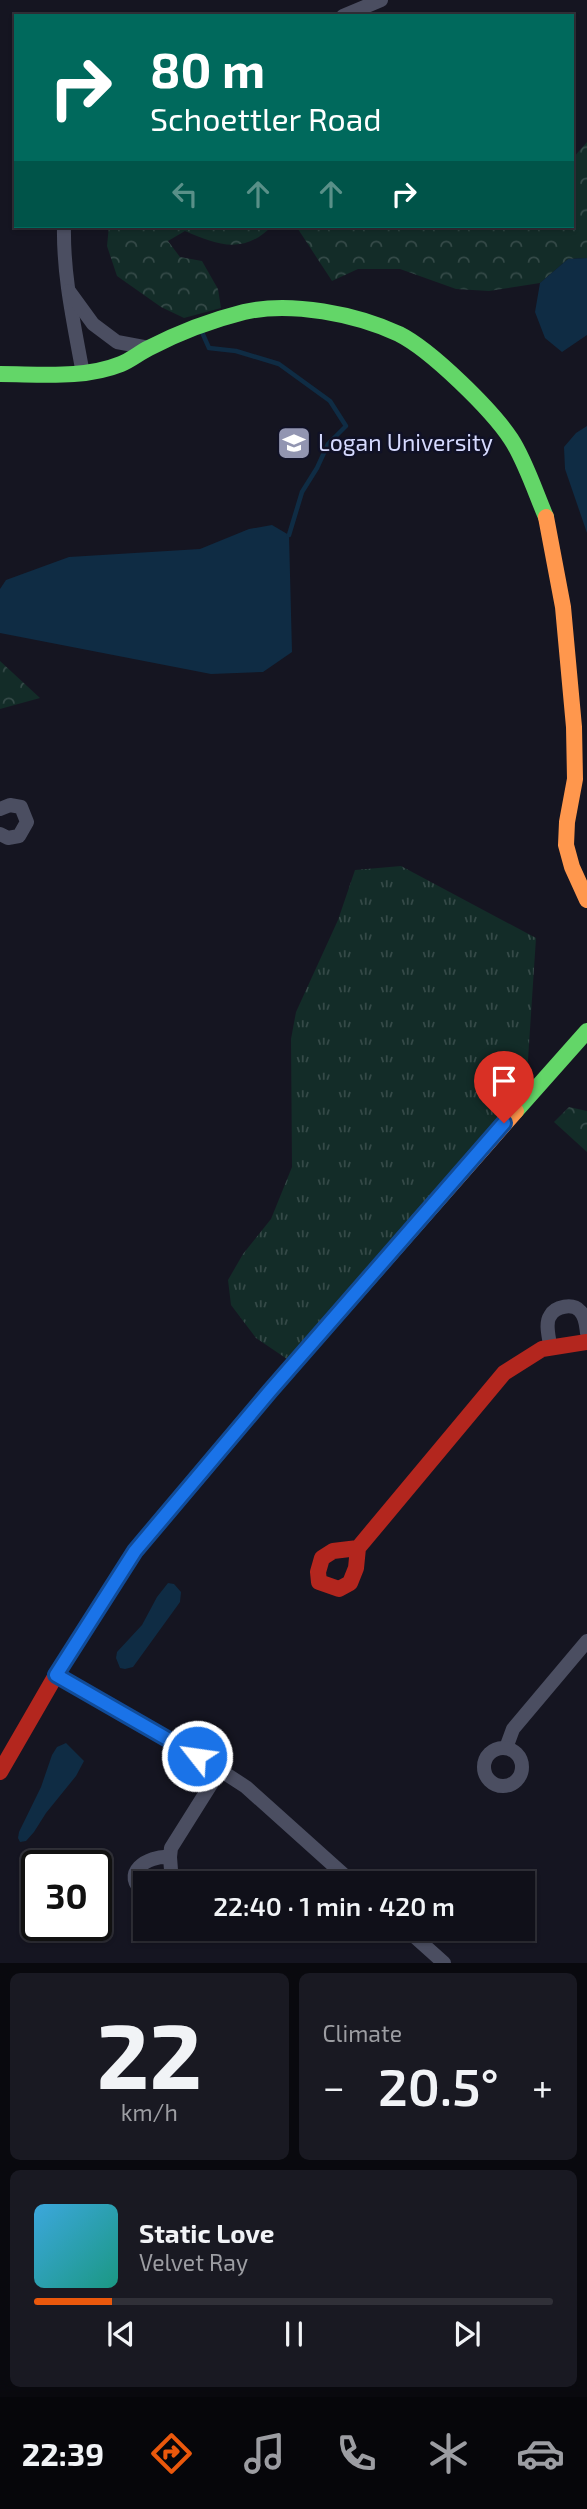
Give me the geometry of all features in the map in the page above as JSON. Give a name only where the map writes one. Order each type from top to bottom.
[{"type":"street","points":[[348,14],[381,0]]},
{"type":"street","points":[[64,228],[63,253],[67,290],[83,374]]},
{"type":"street","points":[[67,290],[93,324],[117,342],[149,348]]},
{"type":"street","points":[[0,374],[83,374],[121,364],[149,348],[195,328],[245,312],[283,309],[335,313],[401,335],[422,349],[482,405],[512,440],[547,519],[563,607],[574,727],[575,779],[567,822],[566,845],[572,867],[583,882],[587,900]]},
{"type":"street","points":[[0,809],[10,804],[20,807],[27,822],[19,836],[8,838],[0,834]]},
{"type":"street","points":[[0,1772],[56,1675],[135,1551],[279,1381],[587,1031]]},
{"type":"street","points":[[550,1345],[548,1320],[550,1314],[561,1307],[580,1310],[585,1318],[587,1333]]},
{"type":"street","points":[[358,1548],[504,1373],[528,1354],[550,1345],[587,1342]]},
{"type":"street","points":[[506,1748],[513,1729],[587,1642]]},
{"type":"street","points":[[56,1675],[246,1787],[340,1871]]},
{"type":"street","points":[[171,1871],[171,1848],[220,1770]]},
{"type":"street","points":[[137,1871],[138,1867],[148,1859],[170,1857]]},
{"type":"street","points":[[418,1941],[436,1960]]},
{"type":"green space","points":[[587,142],[587,258],[568,259],[540,283],[489,291],[456,289],[400,269],[358,269],[332,281],[297,228],[574,228],[574,157]]},
{"type":"green space","points":[[109,228],[270,228],[262,235],[241,244],[219,243],[185,231],[168,241],[180,257],[202,261],[218,289],[221,308],[184,318],[161,307],[117,276],[107,246]]},
{"type":"green space","points":[[0,661],[40,698],[0,709]]},
{"type":"green space","points":[[401,866],[536,938],[526,1090],[287,1359],[256,1338],[231,1305],[228,1280],[243,1254],[271,1219],[292,1167],[291,1039],[296,1012],[338,920],[355,870]]},
{"type":"green space","points":[[569,1107],[587,1111],[587,1152],[554,1122]]},
{"type":"water","points":[[587,258],[587,335],[562,352],[545,338],[535,312],[540,283],[568,259]]},
{"type":"water","points":[[587,426],[587,533],[565,469],[564,447],[576,433]]},
{"type":"water","points":[[272,525],[289,535],[292,652],[263,672],[211,674],[0,633],[0,589],[6,580],[69,557],[200,549],[249,529]]},
{"type":"water","points":[[168,1583],[174,1584],[181,1592],[180,1602],[133,1667],[120,1668],[117,1652],[142,1625]]},
{"type":"water","points":[[66,1743],[84,1761],[34,1832],[26,1841],[20,1842],[19,1832],[41,1787],[52,1755],[57,1747]]},
{"type":"waterway","points":[[201,330],[209,348],[236,351],[279,364],[330,401],[346,426],[328,444],[302,492],[289,535]]},
{"type":"traffic: fast","points":[[0,374],[62,375],[107,369],[183,332],[244,312],[282,308],[343,315],[382,327],[412,342],[476,397],[516,447],[546,517]]},
{"type":"traffic: fast","points":[[516,1111],[587,1031]]},
{"type":"traffic: slow","points":[[546,517],[563,607],[574,727],[575,779],[567,822],[566,845],[572,867],[587,900]]},
{"type":"traffic: slow","points":[[197,1478],[516,1111]]},
{"type":"traffic: jam","points":[[358,1548],[356,1568],[350,1583],[339,1589],[319,1582],[318,1572],[322,1558],[333,1551],[358,1548],[504,1373],[542,1349],[587,1342]]},
{"type":"traffic: jam","points":[[0,1772],[56,1675],[135,1551],[197,1478]]},
{"type":"place","name":"Logan University","points":[[294,443]]},
{"type":"route","points":[[197,1756],[56,1675],[135,1551],[270,1391],[504,1123]]}]
